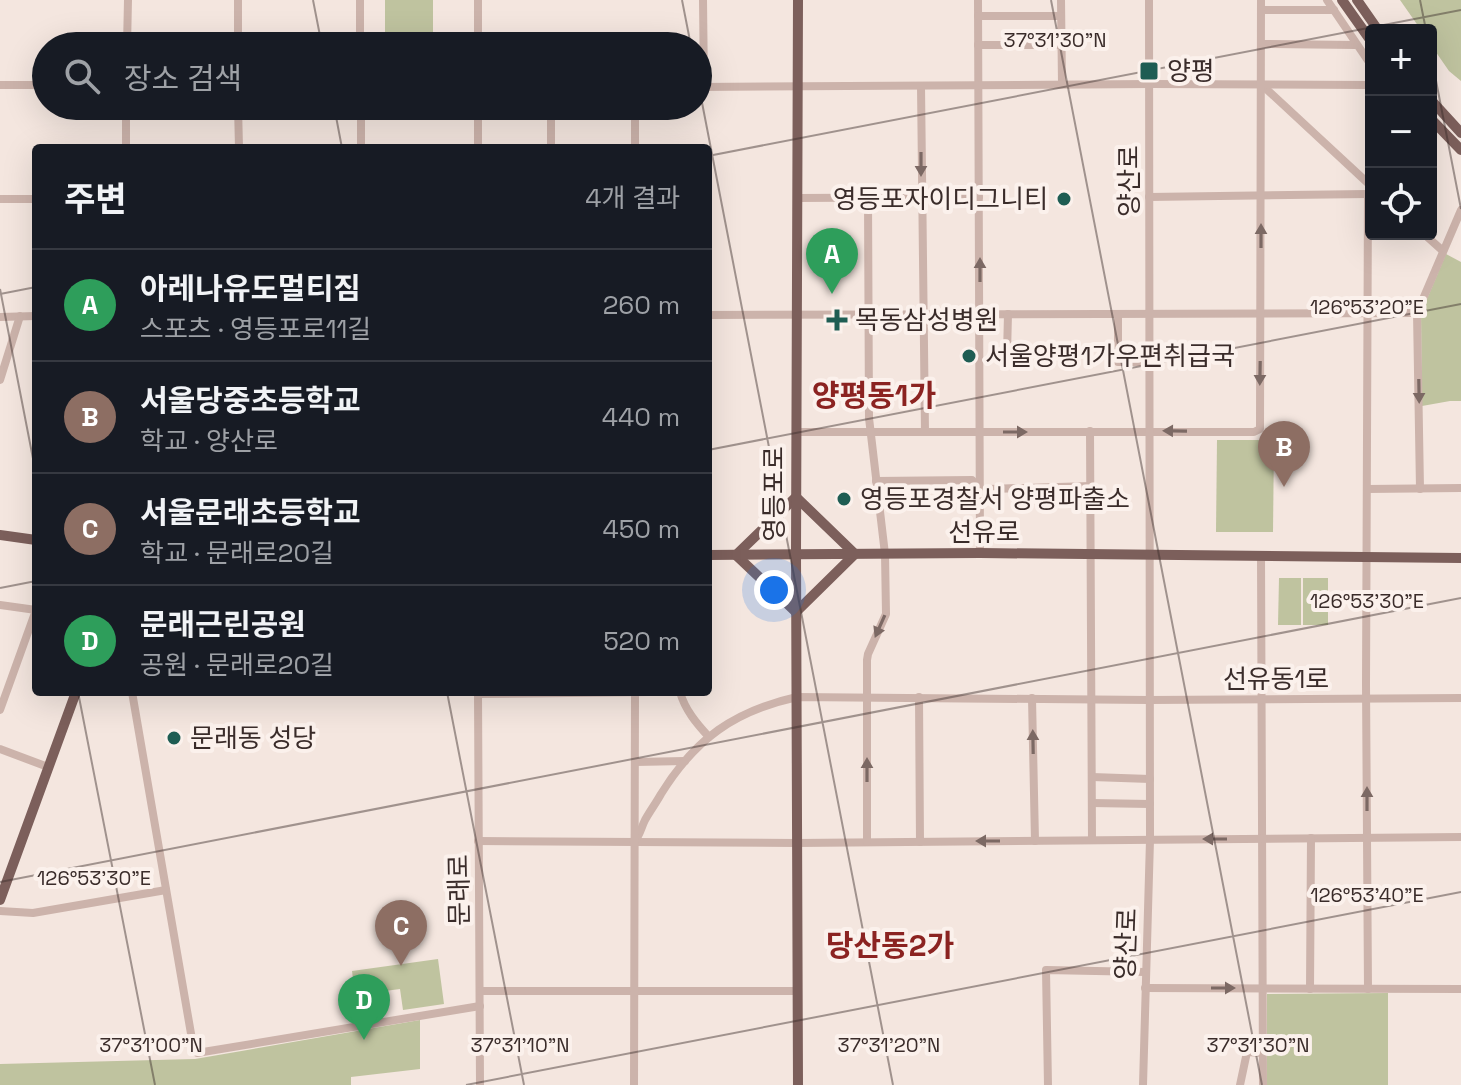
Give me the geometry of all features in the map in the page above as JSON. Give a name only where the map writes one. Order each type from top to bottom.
[{"type":"main road","name":"영등포로","points":[[798,0],[798,1085]]},
{"type":"main road","points":[[1342,0],[1365,33]]},
{"type":"main road","points":[[1357,0],[1374,24]]},
{"type":"main road","points":[[1437,107],[1461,133]]},
{"type":"main road","points":[[1437,125],[1461,150]]},
{"type":"main road","points":[[796,497],[855,554],[796,612],[736,555],[796,497]]},
{"type":"main road","points":[[0,535],[32,539]]},
{"type":"main road","name":"선유로","points":[[712,555],[980,553],[1461,558]]},
{"type":"main road","points":[[0,897],[75,696]]},
{"type":"street","points":[[127,32],[128,0]]},
{"type":"street","points":[[238,0],[238,32]]},
{"type":"street","points":[[360,0],[360,32]]},
{"type":"street","points":[[478,0],[478,32]]},
{"type":"street","points":[[702,32],[703,0]]},
{"type":"street","points":[[978,0],[980,553]]},
{"type":"street","points":[[1061,0],[1062,84]]},
{"type":"street","name":"양산로","points":[[1143,1085],[1150,840],[1149,0]]},
{"type":"street","points":[[1327,0],[1365,57]]},
{"type":"street","points":[[797,432],[1254,432],[1260,429],[1261,5],[1334,10]]},
{"type":"street","points":[[978,16],[1061,16]]},
{"type":"street","points":[[1261,44],[1356,45]]},
{"type":"street","points":[[978,45],[1061,45]]},
{"type":"street","points":[[1260,84],[1365,185]]},
{"type":"street","points":[[712,87],[1365,84]]},
{"type":"street","points":[[0,85],[32,85]]},
{"type":"street","points":[[921,86],[925,432]]},
{"type":"street","points":[[126,120],[126,144]]},
{"type":"street","points":[[238,120],[239,144]]},
{"type":"street","points":[[361,120],[361,144]]},
{"type":"street","points":[[478,120],[478,144]]},
{"type":"street","points":[[551,120],[551,144]]},
{"type":"street","points":[[635,120],[635,144]]},
{"type":"street","points":[[1149,197],[1261,197],[1365,190]]},
{"type":"street","points":[[798,198],[979,197]]},
{"type":"street","points":[[867,842],[868,654],[886,614],[885,554],[867,381],[868,198]]},
{"type":"street","points":[[0,199],[32,199]]},
{"type":"street","points":[[1420,489],[1417,313],[1461,210]]},
{"type":"street","points":[[1368,989],[1369,240]]},
{"type":"street","points":[[1431,240],[1443,251]]},
{"type":"street","points":[[712,315],[1417,313]]},
{"type":"street","points":[[1007,354],[1008,314]]},
{"type":"street","points":[[1118,314],[1118,362],[1149,362]]},
{"type":"street","points":[[0,380],[20,316]]},
{"type":"street","points":[[0,317],[32,316]]},
{"type":"street","points":[[1090,431],[1092,840]]},
{"type":"street","points":[[876,481],[972,480],[980,489],[1091,486]]},
{"type":"street","points":[[1367,489],[1461,488]]},
{"type":"street","points":[[1261,556],[1263,1085]]},
{"type":"street","points":[[0,605],[32,609]]},
{"type":"street","points":[[0,710],[32,621]]},
{"type":"street","points":[[133,696],[194,1051],[197,1053],[480,1006]]},
{"type":"street","name":"문래로","points":[[478,696],[480,1085]]},
{"type":"street","points":[[634,1085],[635,696]]},
{"type":"street","points":[[681,696],[695,722],[709,737]]},
{"type":"street","name":"선유동1로","points":[[634,842],[676,770],[709,737],[726,724],[768,703],[797,697],[1149,700],[1461,698]]},
{"type":"street","points":[[919,697],[920,842]]},
{"type":"street","points":[[1032,698],[1035,841]]},
{"type":"street","points":[[0,749],[48,767]]},
{"type":"street","points":[[635,762],[685,761]]},
{"type":"street","points":[[1092,777],[1150,779]]},
{"type":"street","points":[[1092,803],[1150,804]]},
{"type":"street","points":[[478,841],[797,843],[1461,837]]},
{"type":"street","points":[[1310,989],[1311,838]]},
{"type":"street","points":[[0,911],[33,913],[166,890]]},
{"type":"street","points":[[1048,1085],[1046,970],[1145,972]]},
{"type":"street","points":[[1145,988],[1461,989]]},
{"type":"street","points":[[480,991],[798,991]]},
{"type":"street","points":[[1240,1085],[1247,1052],[1263,1053]]},
{"type":"green space","points":[[385,0],[433,0],[433,32],[385,32]]},
{"type":"green space","points":[[1400,0],[1461,0],[1461,81],[1449,71],[1437,54],[1437,24],[1417,24]]},
{"type":"green space","points":[[1446,254],[1461,262],[1461,401],[1422,406],[1421,313]]},
{"type":"green space","points":[[1217,440],[1274,440],[1273,532],[1216,532]]},
{"type":"green space","points":[[1279,578],[1301,578],[1301,625],[1278,625]]},
{"type":"green space","points":[[1303,578],[1328,578],[1328,625],[1303,625]]},
{"type":"green space","points":[[438,959],[444,1004],[403,1010],[400,989],[355,995],[352,971]]},
{"type":"green space","points":[[1388,993],[1388,1085],[1267,1085],[1267,994]]},
{"type":"green space","points":[[420,1020],[420,1069],[351,1077],[351,1085],[0,1085],[0,1064],[195,1059]]},
{"type":"place","name":"양평","points":[[1149,71]]},
{"type":"place","name":"영등포자이디그니티","points":[[1064,199]]},
{"type":"place","name":"아레나유도멀티짐","points":[[832,294]]},
{"type":"place","name":"목동삼성병원","points":[[837,320]]},
{"type":"place","name":"서울양평1가우편취급국","points":[[969,356]]},
{"type":"place","name":"서울당중초등학교","points":[[1284,487]]},
{"type":"place","name":"영등포경찰서 양평파출소","points":[[844,499]]},
{"type":"place","name":"문래동 성당","points":[[174,738]]},
{"type":"place","name":"서울문래초등학교","points":[[401,966]]},
{"type":"place","name":"문래근린공원","points":[[364,1040]]},
{"type":"district","name":"양평동1가","points":[[874,396]]},
{"type":"district","name":"당산동2가","points":[[890,946]]}]
